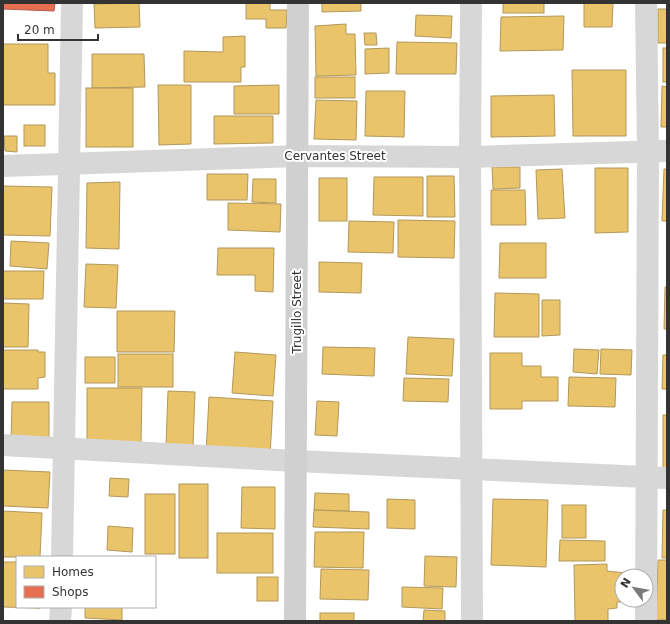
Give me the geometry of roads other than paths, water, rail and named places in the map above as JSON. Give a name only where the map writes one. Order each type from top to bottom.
[{"type":"street","points":[[62,556],[72,3]]},
{"type":"street","name":"Trugillo Street","points":[[295,621],[297,461],[298,3]]},
{"type":"street","points":[[471,3],[470,157],[472,621]]},
{"type":"street","points":[[646,3],[657,151],[656,477],[646,621]]},
{"type":"street","name":"Cervantes Street","points":[[3,166],[298,156],[470,157],[657,151]]},
{"type":"street","points":[[3,445],[472,470],[656,477]]},
{"type":"street","points":[[60,621],[61,608]]}]
